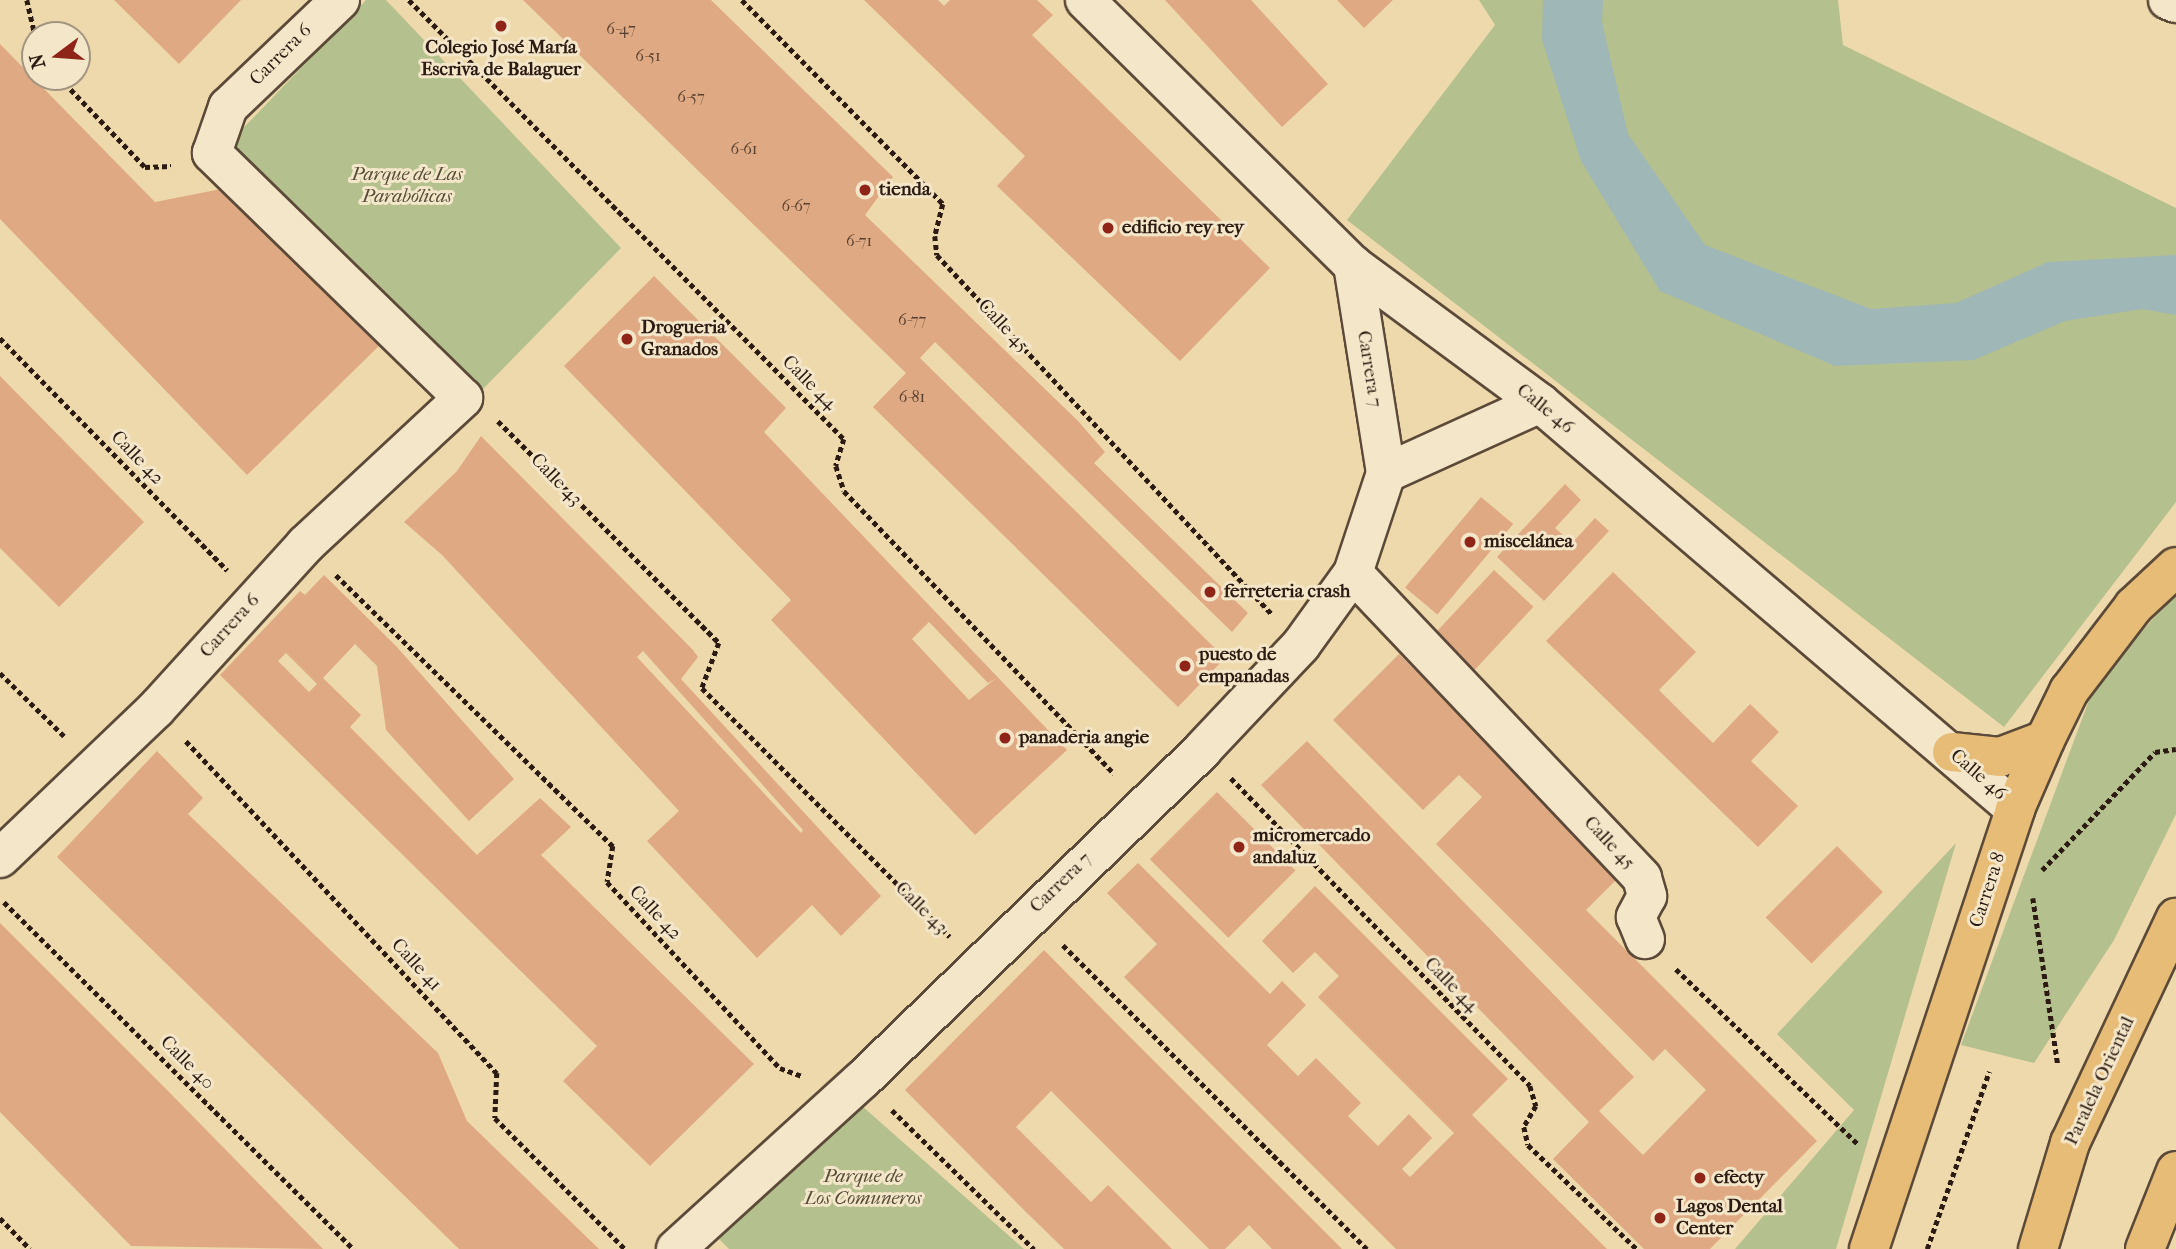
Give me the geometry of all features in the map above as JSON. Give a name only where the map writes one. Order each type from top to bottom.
[{"type":"main road","name":"Carrera 8","points":[[1869,1249],[2015,809],[2045,740],[2069,691],[2134,606],[2176,567]]},
{"type":"main road","points":[[1952,752],[2000,757],[2045,740]]},
{"type":"main road","name":"Paralela Oriental","points":[[2038,1249],[2070,1143],[2176,918]]},
{"type":"main road","points":[[2145,1249],[2176,1171]]},
{"type":"street","name":"Carrera 6","points":[[212,153],[228,107],[340,0]]},
{"type":"street","name":"Calle 46","points":[[1085,0],[1353,265],[1540,403],[1952,752],[2015,809]]},
{"type":"street","points":[[2168,0],[2176,2]]},
{"type":"street","points":[[212,153],[463,398]]},
{"type":"street","name":"Carrera 7","points":[[676,1249],[862,1080],[1030,913],[1203,750],[1300,645],[1353,573],[1386,474],[1353,265]]},
{"type":"street","name":"Carrera 6","points":[[0,858],[156,709],[304,545],[463,398]]},
{"type":"street","points":[[1386,474],[1540,403]]},
{"type":"street","name":"Calle 45","points":[[1353,573],[1642,878],[1647,896],[1636,917],[1645,939]]},
{"type":"path","points":[[27,0],[32,21]]},
{"type":"path","name":"Calle 44","points":[[409,0],[844,439],[836,466],[844,491],[1143,806]]},
{"type":"path","name":"Calle 45","points":[[742,0],[943,204],[935,236],[937,255],[1300,645]]},
{"type":"path","points":[[72,91],[145,167],[212,153]]},
{"type":"path","name":"Calle 42","points":[[0,338],[255,598]]},
{"type":"path","name":"Calle 43","points":[[463,398],[497,420],[719,643],[702,688],[978,965]]},
{"type":"path","name":"Calle 42","points":[[304,545],[613,846],[607,882],[780,1068],[816,1082],[862,1080]]},
{"type":"path","points":[[0,673],[95,766]]},
{"type":"path","name":"Calle 41","points":[[156,709],[497,1073],[495,1118],[625,1249]]},
{"type":"path","points":[[2040,873],[2155,752],[2176,749]]},
{"type":"path","name":"Calle 44","points":[[1203,750],[1530,1087],[1536,1105],[1524,1126],[1528,1145],[1637,1249]]},
{"type":"path","points":[[2030,883],[2060,1074]]},
{"type":"path","name":"Calle 40","points":[[0,897],[354,1249]]},
{"type":"path","points":[[1030,913],[1367,1249]]},
{"type":"path","points":[[1645,939],[1892,1177]]},
{"type":"path","points":[[1927,1249],[1989,1072]]},
{"type":"path","points":[[862,1080],[1034,1249]]},
{"type":"path","points":[[0,1218],[30,1249]]},
{"type":"green space","name":"Parque de Las Parabólicas","points":[[366,0],[386,0],[621,248],[481,391],[330,272],[230,142]]},
{"type":"green space","points":[[1479,0],[1838,0],[1843,45],[2176,208],[2176,502],[2004,727],[1347,220],[1495,25]]},
{"type":"green space","points":[[2176,593],[2176,814],[2114,940],[2034,1063],[1961,1045],[2095,684]]},
{"type":"green space","points":[[1956,843],[1836,1249],[1735,1249],[1854,1110],[1777,1034]]},
{"type":"green space","name":"Parque de Los Comuneros","points":[[862,1106],[1024,1249],[729,1249],[718,1238]]},
{"type":"water","points":[[1543,0],[1603,0],[1602,22],[1628,134],[1705,245],[1871,309],[1956,303],[2048,262],[2176,255],[2176,315],[2142,309],[2065,321],[1974,360],[1835,366],[1660,291],[1581,161],[1542,40]]},
{"type":"building","points":[[114,0],[241,0],[179,64]]},
{"type":"building","points":[[523,0],[711,0],[893,177],[865,215],[1078,421],[1105,452],[1094,463],[1248,613],[1232,632],[935,342],[920,358],[1225,658],[1178,707],[873,407],[906,373]]},
{"type":"building","points":[[864,0],[938,0],[944,6],[950,0],[1037,0],[1053,15],[1032,35],[1270,268],[1180,361],[997,186],[1025,156]]},
{"type":"building","points":[[1165,0],[1251,0],[1328,84],[1282,127]]},
{"type":"building","points":[[1337,0],[1393,0],[1364,28]]},
{"type":"building","points":[[0,44],[21,65],[21,91],[46,91],[155,202],[231,187],[382,343],[247,475],[0,219]]},
{"type":"building","points":[[654,276],[786,408],[764,432],[1067,750],[975,835],[771,620],[791,600],[564,366]],"holes":[[[929,622],[988,683],[996,678],[969,700],[912,639]]]},
{"type":"building","points":[[0,376],[144,522],[59,607],[0,548]]},
{"type":"building","points":[[481,436],[693,650],[698,657],[681,679],[881,896],[841,936],[812,905],[757,958],[647,841],[679,811],[442,555],[404,522],[457,471]],"holes":[[[643,651],[803,830],[801,833],[637,657]]]},
{"type":"building","points":[[1565,484],[1581,500],[1555,528],[1572,543],[1595,518],[1609,531],[1544,601],[1497,557]]},
{"type":"building","name":"miscelánea","points":[[1481,497],[1513,524],[1437,614],[1405,587]]},
{"type":"building","points":[[1494,570],[1533,607],[1475,670],[1435,633]]},
{"type":"building","points":[[1613,572],[1696,652],[1659,690],[1686,717],[1713,743],[1750,704],[1779,732],[1751,761],[1798,806],[1758,847],[1546,641]]},
{"type":"building","points":[[324,575],[396,646],[514,779],[469,821],[386,730],[377,666],[355,644],[323,678],[361,715],[350,727],[477,855],[540,798],[571,827],[541,855],[754,1064],[650,1166],[563,1081],[597,1046],[220,675],[300,591],[305,595]],"holes":[[[286,653],[317,684],[309,692],[278,661]]]},
{"type":"building","points":[[1399,654],[1621,875],[1586,910],[1817,1141],[1710,1249],[1644,1249],[1553,1159],[1589,1122],[1261,785],[1307,741],[1634,1077],[1599,1111],[1643,1155],[1706,1090],[1665,1049],[1653,1061],[1436,844],[1482,797],[1459,775],[1423,810],[1333,720]]},
{"type":"building","points":[[157,751],[203,798],[188,814],[438,1053],[467,1121],[599,1249],[459,1249],[57,857]]},
{"type":"building","points":[[1217,792],[1295,870],[1228,938],[1150,859]]},
{"type":"building","points":[[1837,846],[1883,892],[1812,963],[1766,917]]},
{"type":"building","points":[[1138,863],[1270,994],[1282,981],[1306,1005],[1267,1045],[1298,1076],[1316,1058],[1361,1103],[1348,1116],[1378,1146],[1409,1114],[1432,1138],[1402,1169],[1410,1177],[1454,1133],[1318,997],[1339,976],[1315,952],[1293,973],[1262,941],[1315,886],[1508,1079],[1472,1115],[1607,1249],[1396,1249],[1124,977],[1157,944],[1107,893]]},
{"type":"building","points":[[0,923],[323,1249],[131,1246],[0,1112]]},
{"type":"building","points":[[1044,950],[1342,1249],[1272,1249],[1249,1225],[1225,1249],[1209,1249],[1051,1091],[1016,1127],[1091,1202],[1108,1185],[1172,1249],[1064,1249],[1026,1212],[905,1090]]},
{"type":"place","name":"Colegio José María Escriva de Balaguer","points":[[501,26]]},
{"type":"place","name":"tienda","points":[[865,190]]},
{"type":"place","name":"edificio rey rey","points":[[1108,228]]},
{"type":"place","name":"Drogueria Granados","points":[[627,339]]},
{"type":"place","name":"miscelánea","points":[[1470,542]]},
{"type":"place","name":"ferreteria crash","points":[[1210,592]]},
{"type":"place","name":"puesto de empanadas","points":[[1185,666]]},
{"type":"place","name":"panaderia angie","points":[[1005,738]]},
{"type":"place","name":"micromercado andaluz","points":[[1239,847]]},
{"type":"place","name":"efecty","points":[[1700,1178]]},
{"type":"place","name":"Lagos Dental Center","points":[[1660,1218]]}]
